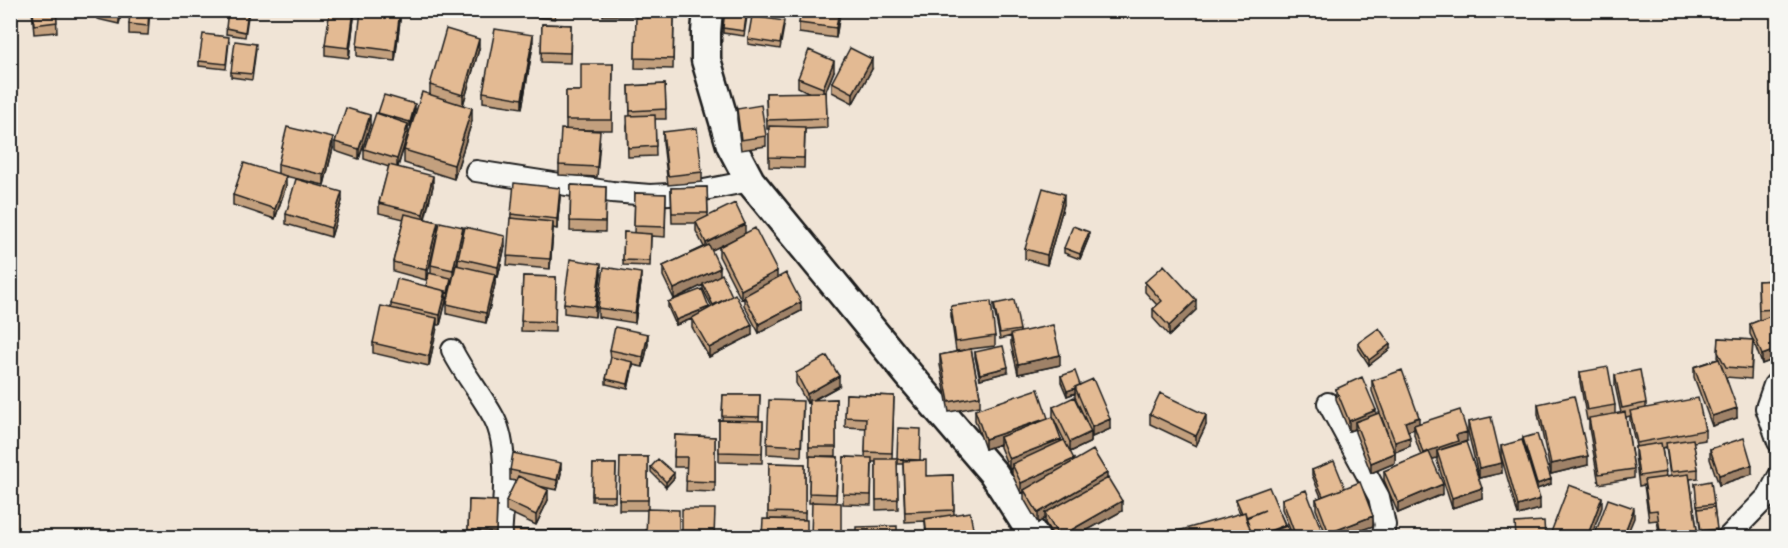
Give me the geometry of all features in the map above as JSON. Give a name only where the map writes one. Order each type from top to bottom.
[{"type":"main road","points":[[708,10],[706,60],[731,145],[750,181],[909,375],[994,474],[1029,536]]},
{"type":"street","points":[[476,171],[612,192],[650,195],[689,193],[750,181]]},
{"type":"street","points":[[452,350],[495,419],[503,447],[501,537]]},
{"type":"street","points":[[1778,381],[1774,385],[1766,408],[1778,442]]},
{"type":"street","points":[[1328,404],[1379,497],[1385,525],[1382,537]]},
{"type":"street","points":[[1727,537],[1768,496],[1778,477]]},
{"type":"building","points":[[33,10],[56,10],[57,22],[34,25]]},
{"type":"building","points":[[104,10],[120,10],[119,14]]},
{"type":"building","points":[[130,10],[149,10],[148,26],[129,24]]},
{"type":"building","points":[[228,10],[248,10],[245,32],[226,28]]},
{"type":"building","points":[[330,10],[354,10],[349,48],[325,45]]},
{"type":"building","points":[[361,10],[400,10],[395,51],[357,46]]},
{"type":"building","points":[[725,10],[747,10],[744,31],[723,28]]},
{"type":"building","points":[[801,10],[839,10],[836,28],[799,23]]},
{"type":"building","points":[[636,16],[674,17],[673,59],[635,58]]},
{"type":"building","points":[[752,16],[784,21],[780,44],[748,39]]},
{"type":"building","points":[[542,24],[571,25],[570,53],[541,52]]},
{"type":"building","points":[[446,29],[479,39],[463,95],[430,85]]},
{"type":"building","points":[[495,29],[533,35],[522,99],[483,92]]},
{"type":"building","points":[[203,34],[229,37],[226,64],[199,61]]},
{"type":"building","points":[[235,41],[256,44],[252,74],[231,72]]},
{"type":"building","points":[[850,48],[872,59],[853,93],[832,82]]},
{"type":"building","points":[[809,50],[834,61],[823,88],[798,78]]},
{"type":"building","points":[[581,64],[613,64],[612,120],[566,120],[566,91],[581,91]]},
{"type":"building","points":[[665,84],[666,109],[630,111],[629,86]]},
{"type":"building","points":[[422,92],[472,108],[454,165],[404,150]]},
{"type":"building","points":[[826,92],[827,118],[767,120],[766,93]]},
{"type":"building","points":[[384,95],[415,104],[410,122],[378,113]]},
{"type":"building","points":[[761,105],[766,136],[741,140],[737,109]]},
{"type":"building","points":[[346,108],[370,115],[359,149],[335,142]]},
{"type":"building","points":[[376,113],[408,124],[397,159],[364,149]]},
{"type":"building","points":[[655,115],[656,146],[628,148],[627,116]]},
{"type":"building","points":[[769,126],[805,127],[804,158],[769,157]]},
{"type":"building","points":[[287,127],[333,138],[324,175],[278,164]]},
{"type":"building","points":[[697,128],[702,172],[668,176],[663,132]]},
{"type":"building","points":[[561,129],[600,131],[597,167],[559,165]]},
{"type":"building","points":[[244,163],[286,176],[275,209],[233,195]]},
{"type":"building","points":[[389,165],[433,176],[423,214],[379,203]]},
{"type":"building","points":[[296,179],[342,192],[331,228],[286,214]]},
{"type":"building","points":[[514,183],[560,188],[557,219],[511,214]]},
{"type":"building","points":[[571,185],[606,187],[605,222],[570,221]]},
{"type":"building","points":[[707,187],[708,213],[672,213],[671,188]]},
{"type":"building","points":[[1043,188],[1064,194],[1047,255],[1025,249]]},
{"type":"building","points":[[635,193],[666,194],[665,227],[634,226]]},
{"type":"building","points":[[735,203],[745,224],[706,243],[696,222]]},
{"type":"building","points":[[405,214],[438,222],[426,270],[393,262]]},
{"type":"building","points":[[510,218],[553,222],[550,259],[507,256]]},
{"type":"building","points":[[440,222],[463,227],[453,270],[431,265]]},
{"type":"building","points":[[1073,226],[1089,232],[1080,254],[1064,248]]},
{"type":"building","points":[[465,227],[505,236],[498,267],[458,258]]},
{"type":"building","points":[[755,228],[777,271],[741,290],[719,247]]},
{"type":"building","points":[[624,232],[651,234],[650,261],[623,260]]},
{"type":"building","points":[[709,245],[720,268],[674,289],[663,266]]},
{"type":"building","points":[[570,259],[601,264],[595,307],[564,303]]},
{"type":"building","points":[[456,265],[495,274],[486,313],[447,304]]},
{"type":"building","points":[[1164,265],[1196,300],[1169,326],[1153,309],[1162,301],[1145,282]]},
{"type":"building","points":[[604,267],[641,273],[635,313],[598,308]]},
{"type":"building","points":[[429,273],[451,278],[448,293],[426,286]]},
{"type":"building","points":[[786,273],[801,302],[759,324],[744,296]]},
{"type":"building","points":[[722,274],[732,296],[713,305],[703,284]]},
{"type":"building","points":[[523,276],[556,277],[555,322],[521,321]]},
{"type":"building","points":[[397,279],[446,291],[440,315],[391,304]]},
{"type":"building","points":[[1778,280],[1778,309],[1759,310],[1758,281]]},
{"type":"building","points":[[702,289],[709,307],[676,320],[668,302]]},
{"type":"building","points":[[735,294],[752,325],[709,348],[692,318]]},
{"type":"building","points":[[1014,300],[1020,330],[1000,333],[994,304]]},
{"type":"building","points":[[991,301],[995,336],[956,342],[951,306]]},
{"type":"building","points":[[381,306],[437,318],[429,356],[373,343]]},
{"type":"building","points":[[1778,313],[1778,349],[1762,355],[1750,324]]},
{"type":"building","points":[[1053,325],[1060,355],[1018,364],[1011,334]]},
{"type":"building","points":[[615,327],[648,334],[643,357],[610,350]]},
{"type":"building","points":[[1379,328],[1390,344],[1369,360],[1358,343]]},
{"type":"building","points":[[1719,338],[1753,340],[1751,369],[1726,367],[1718,352]]},
{"type":"building","points":[[1003,346],[1008,367],[980,374],[975,352]]},
{"type":"building","points":[[971,349],[980,396],[949,402],[940,355]]},
{"type":"building","points":[[827,356],[839,376],[807,394],[796,373]]},
{"type":"building","points":[[611,357],[633,362],[628,384],[606,379]]},
{"type":"building","points":[[1719,359],[1737,408],[1712,416],[1694,367]]},
{"type":"building","points":[[1608,367],[1615,405],[1587,410],[1580,372]]},
{"type":"building","points":[[1402,370],[1419,417],[1405,422],[1410,437],[1395,442],[1372,381]]},
{"type":"building","points":[[1640,370],[1646,403],[1622,408],[1615,375]]},
{"type":"building","points":[[1075,371],[1080,385],[1067,391],[1061,376]]},
{"type":"building","points":[[1362,377],[1376,410],[1349,421],[1336,389]]},
{"type":"building","points":[[1093,379],[1110,419],[1092,427],[1075,387]]},
{"type":"building","points":[[1038,389],[1048,418],[985,439],[975,410]]},
{"type":"building","points":[[1160,393],[1206,415],[1196,436],[1150,414]]},
{"type":"building","points":[[846,394],[894,396],[892,453],[865,452],[866,418],[845,417]]},
{"type":"building","points":[[723,395],[760,395],[759,417],[722,416]]},
{"type":"building","points":[[1574,396],[1588,456],[1551,464],[1538,404]]},
{"type":"building","points":[[1074,397],[1091,432],[1070,442],[1053,407]]},
{"type":"building","points":[[1698,398],[1705,430],[1637,443],[1630,411]]},
{"type":"building","points":[[836,399],[836,447],[809,447],[809,400]]},
{"type":"building","points":[[769,400],[803,401],[801,446],[767,444]]},
{"type":"building","points":[[1460,410],[1467,432],[1456,435],[1458,441],[1423,453],[1414,425]]},
{"type":"building","points":[[1625,412],[1634,469],[1599,474],[1589,418]]},
{"type":"building","points":[[1379,413],[1395,453],[1371,463],[1355,422]]},
{"type":"building","points":[[1053,417],[1061,439],[1009,459],[1000,437]]},
{"type":"building","points":[[1491,417],[1502,463],[1479,468],[1468,422]]},
{"type":"building","points":[[719,420],[763,421],[762,453],[719,452]]},
{"type":"building","points":[[898,428],[921,429],[920,460],[897,459]]},
{"type":"building","points":[[1537,434],[1551,479],[1537,484],[1523,438]]},
{"type":"building","points":[[675,435],[715,437],[715,482],[686,481],[687,457],[674,457]]},
{"type":"building","points":[[1744,438],[1752,465],[1719,475],[1710,449]]},
{"type":"building","points":[[1693,439],[1698,469],[1670,472],[1666,443]]},
{"type":"building","points":[[1064,440],[1074,459],[1021,483],[1012,464]]},
{"type":"building","points":[[1522,440],[1540,499],[1518,506],[1501,446]]},
{"type":"building","points":[[1466,442],[1482,488],[1452,498],[1437,451]]},
{"type":"building","points":[[1661,443],[1666,472],[1639,476],[1635,447]]},
{"type":"building","points":[[1093,450],[1107,473],[1038,513],[1024,490]]},
{"type":"building","points":[[1429,452],[1443,484],[1398,503],[1384,471]]},
{"type":"building","points":[[513,453],[561,463],[557,480],[510,470]]},
{"type":"building","points":[[810,456],[838,457],[836,494],[809,493]]},
{"type":"building","points":[[620,457],[648,457],[648,500],[619,500]]},
{"type":"building","points":[[844,457],[872,458],[871,495],[843,494]]},
{"type":"building","points":[[658,459],[674,473],[666,482],[651,467]]},
{"type":"building","points":[[876,459],[897,459],[898,499],[876,500]]},
{"type":"building","points":[[926,460],[926,476],[953,475],[954,510],[905,512],[903,461]]},
{"type":"building","points":[[1334,461],[1345,488],[1323,496],[1312,470]]},
{"type":"building","points":[[769,463],[805,464],[805,513],[768,512]]},
{"type":"building","points":[[593,464],[616,464],[615,496],[592,496]]},
{"type":"building","points":[[1689,474],[1698,537],[1661,537],[1657,510],[1649,511],[1644,480]]},
{"type":"building","points":[[518,476],[548,490],[536,515],[506,501]]},
{"type":"building","points":[[1108,478],[1122,501],[1059,537],[1045,513]]},
{"type":"building","points":[[1711,481],[1714,504],[1697,506],[1695,484]]},
{"type":"building","points":[[1360,482],[1373,516],[1329,533],[1316,499]]},
{"type":"building","points":[[1569,485],[1602,497],[1587,537],[1550,535]]},
{"type":"building","points":[[1269,487],[1285,525],[1253,537],[1246,518],[1265,510],[1246,517],[1236,499]]},
{"type":"building","points":[[1306,490],[1321,529],[1296,537],[1282,499]]},
{"type":"building","points":[[1608,499],[1634,508],[1623,537],[1594,537]]},
{"type":"building","points":[[469,500],[497,501],[496,532],[468,530]]},
{"type":"building","points":[[812,502],[841,503],[841,537],[811,537]]},
{"type":"building","points":[[1714,507],[1717,529],[1701,531],[1698,509]]},
{"type":"building","points":[[647,509],[679,510],[679,537],[646,537]]},
{"type":"building","points":[[682,509],[715,509],[714,537],[682,537]]},
{"type":"building","points":[[970,512],[974,534],[966,537],[927,537],[925,519]]},
{"type":"building","points":[[1245,512],[1252,537],[1157,537]]},
{"type":"building","points":[[763,519],[807,520],[807,537],[762,537]]},
{"type":"building","points":[[1544,521],[1545,537],[1516,537],[1515,523]]},
{"type":"building","points":[[897,526],[897,537],[856,537],[856,527]]},
{"type":"building","points":[[1287,526],[1291,537],[1256,537]]},
{"type":"building","points":[[513,530],[575,530],[575,537],[513,537]]}]
